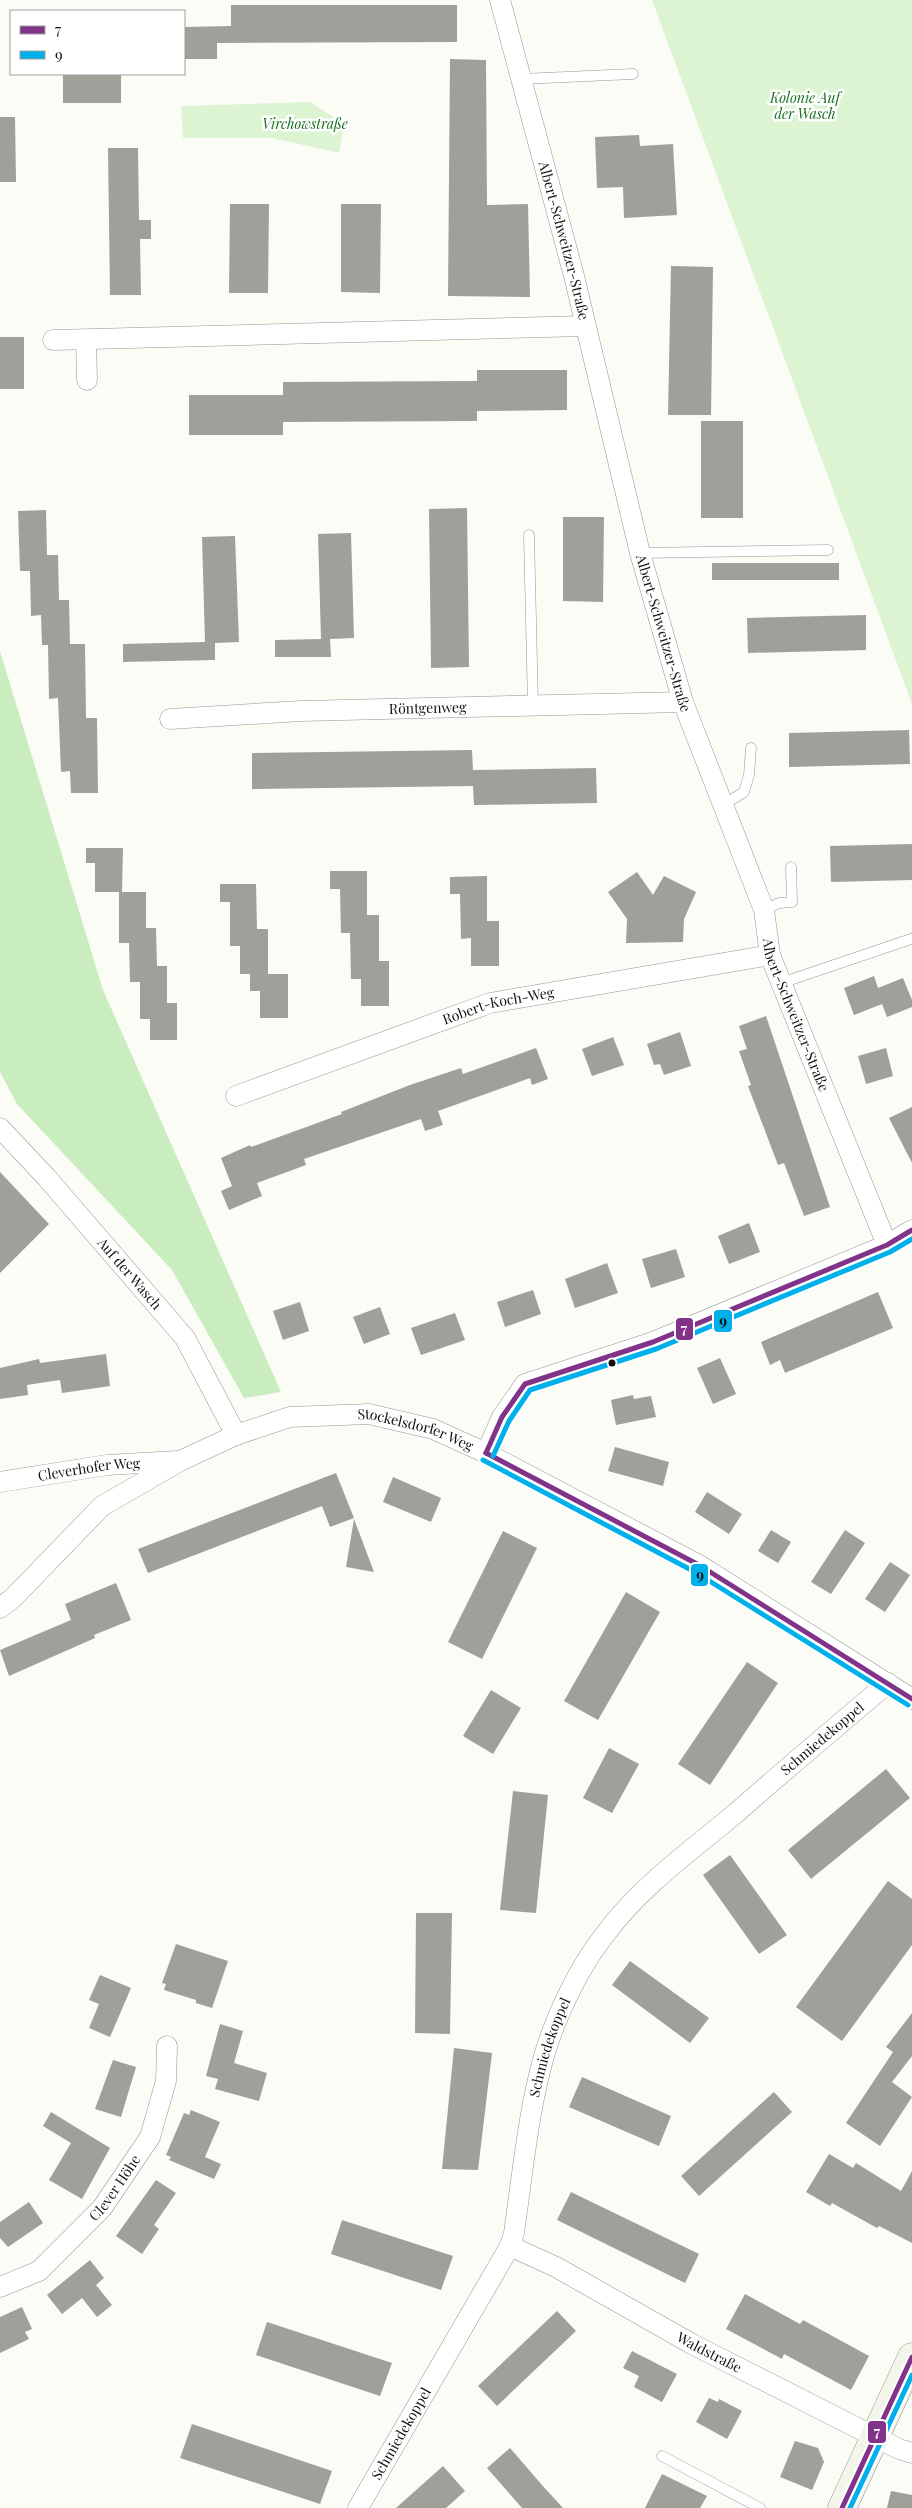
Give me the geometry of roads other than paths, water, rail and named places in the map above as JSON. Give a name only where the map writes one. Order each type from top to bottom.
[{"type":"street","name":"Albert-Schweitzer-Straße","points":[[500,0],[574,276],[640,553],[684,702],[764,910],[770,956],[888,1245]]},
{"type":"street","points":[[53,340],[585,326]]},
{"type":"street","points":[[86,340],[87,380]]},
{"type":"street","name":"Röntgenweg","points":[[170,719],[302,711],[684,702]]},
{"type":"street","name":"Robert-Koch-Weg","points":[[236,1096],[490,1003],[770,956]]},
{"type":"street","name":"Auf der Wasch","points":[[0,1128],[47,1178],[185,1338],[236,1435]]},
{"type":"street","name":"Stockelsdorfer Weg","points":[[0,1608],[14,1598],[102,1506],[180,1461],[236,1435],[290,1417],[369,1414],[433,1429],[486,1453],[502,1417],[525,1384],[653,1342],[888,1245],[912,1230]]},
{"type":"street","points":[[486,1453],[699,1565],[888,1682],[912,1699]]},
{"type":"street","name":"Cleverhofer Weg","points":[[0,1482],[107,1465],[180,1461]]},
{"type":"street","name":"Schmiedekoppel","points":[[358,2508],[510,2246],[514,2233],[533,2111],[548,2045],[570,1991],[592,1952],[617,1920],[672,1866],[888,1682]]},
{"type":"street","name":"Clever Höhe","points":[[0,2287],[39,2271],[102,2208],[150,2136],[166,2081],[167,2046]]},
{"type":"street","name":"Waldstraße","points":[[510,2246],[556,2267],[692,2344],[899,2449],[912,2452]]},
{"type":"street","points":[[842,2508],[912,2357]]},
{"type":"lane","points":[[521,79],[633,74]]},
{"type":"lane","points":[[529,535],[533,706]]},
{"type":"lane","points":[[640,553],[828,550]]},
{"type":"lane","points":[[723,805],[744,792],[750,775],[751,748]]},
{"type":"lane","points":[[764,910],[779,903],[792,902],[791,867]]},
{"type":"lane","points":[[781,984],[911,939]]},
{"type":"lane","points":[[662,2456],[760,2508]]},
{"type":"park label","name":"Kolonie Auf der Wasch","points":[[805,106]]},
{"type":"park label","name":"Virchowstraße","points":[[305,124]]}]
